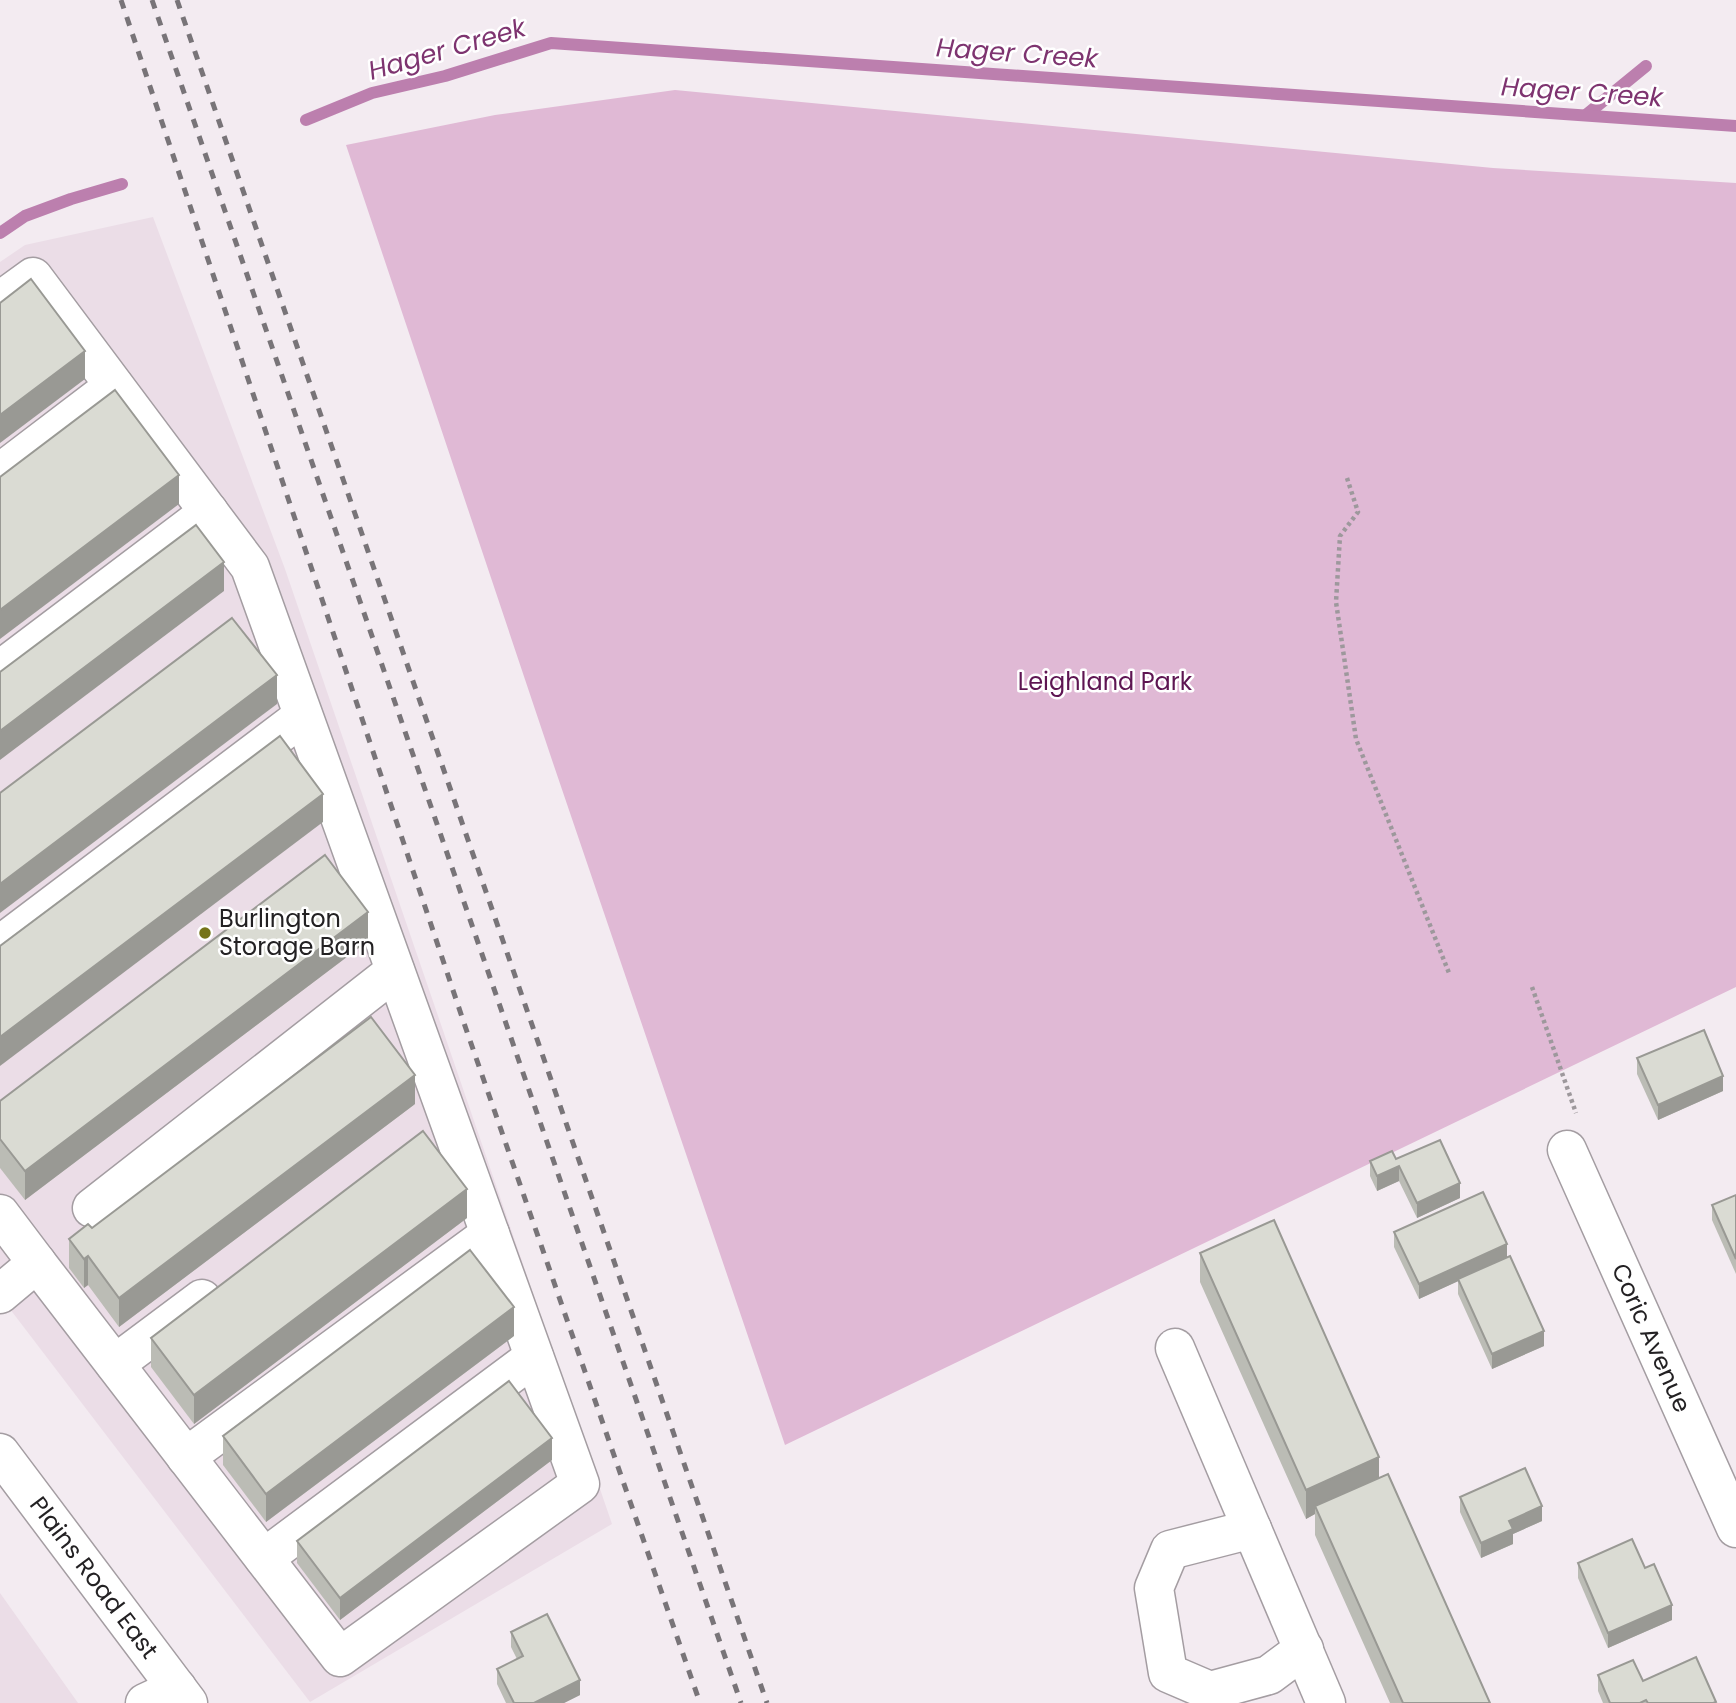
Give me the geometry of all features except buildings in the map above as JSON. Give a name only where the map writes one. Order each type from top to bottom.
[{"type":"street","points":[[0,301],[33,277],[250,567],[580,1484],[340,1657],[0,1213]]},
{"type":"street","points":[[0,473],[114,386]]},
{"type":"street","points":[[0,670],[209,512]]},
{"type":"street","points":[[229,622],[261,598]]},
{"type":"street","points":[[0,945],[303,716]]},
{"type":"street","points":[[315,865],[348,840]]},
{"type":"street","points":[[92,1208],[395,971]]},
{"type":"street","points":[[414,1140],[447,1115]]},
{"type":"street","name":"Coric Avenue","points":[[1567,1150],[1736,1528]]},
{"type":"street","points":[[186,1457],[490,1234]]},
{"type":"street","points":[[0,1294],[37,1263]]},
{"type":"street","points":[[115,1364],[226,1281]]},
{"type":"street","points":[[1175,1348],[1326,1703]]},
{"type":"street","points":[[264,1559],[534,1357]]},
{"type":"street","name":"Plains Road East","points":[[0,1453],[170,1698]]},
{"type":"street","points":[[1252,1529],[1170,1550],[1154,1588],[1168,1673],[1210,1691],[1269,1675],[1304,1649]]},
{"type":"path","points":[[1347,478],[1358,512],[1340,536],[1336,602],[1356,739],[1449,973]]},
{"type":"path","points":[[1532,987],[1577,1116],[1567,1150]]},
{"type":"shaded area","name":"Burlington Storage Barn","points":[[153,217],[285,569],[612,1524],[310,1702],[0,1296],[0,262],[25,245]]},
{"type":"shaded area","points":[[0,1593],[78,1703],[0,1703]]},
{"type":"green space","name":"Leighland Park","points":[[675,90],[1493,168],[1736,183],[1736,987],[785,1445],[346,145],[495,115]]},
{"type":"waterway","name":"Hager Creek","points":[[306,120],[372,93],[445,76],[551,43],[1736,126]]},
{"type":"waterway","points":[[1586,115],[1646,66]]},
{"type":"waterway","name":"Hager Creek","points":[[0,233],[25,216],[122,184]]},
{"type":"railway","points":[[121,0],[465,1026],[700,1703]]},
{"type":"railway","points":[[152,0],[741,1703]]},
{"type":"railway","points":[[177,0],[767,1703]]},
{"type":"place","name":"Burlington Storage Barn","points":[[205,933]]}]
